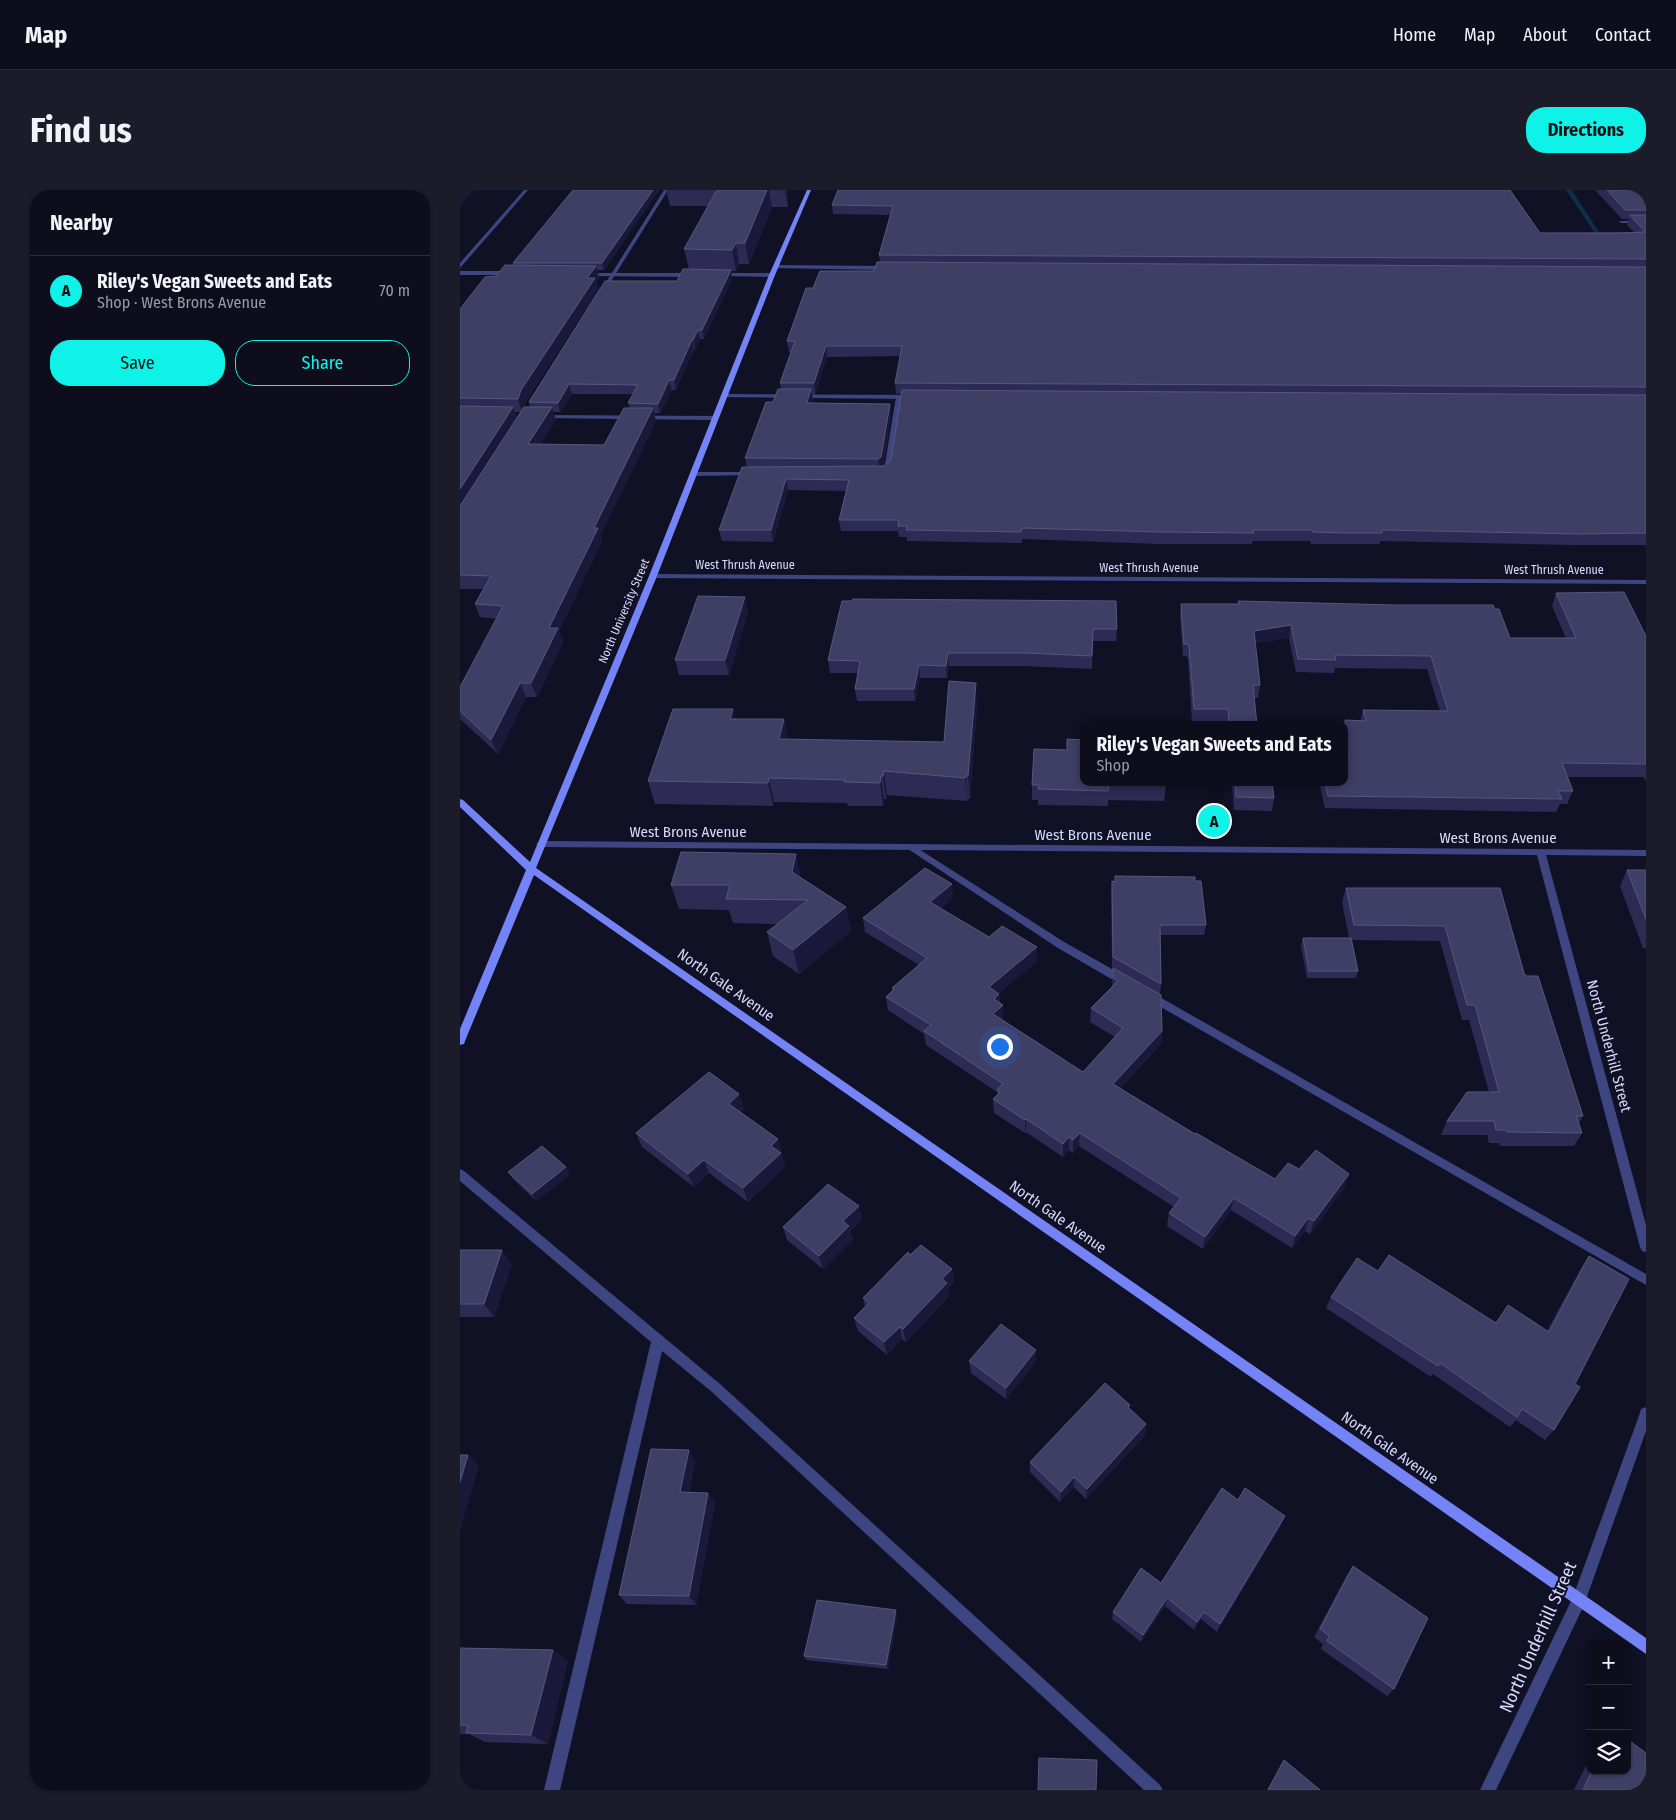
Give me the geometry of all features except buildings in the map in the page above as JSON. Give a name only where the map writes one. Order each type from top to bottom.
[{"type":"main road","name":"North University Street","points":[[460,1041],[530,868],[653,576],[772,275],[809,190]]},
{"type":"main road","name":"North Gale Avenue","points":[[460,802],[530,868],[1646,1647]]},
{"type":"street","points":[[460,266],[526,190]]},
{"type":"street","points":[[598,297],[666,190]]},
{"type":"street","points":[[1621,222],[1646,222]]},
{"type":"street","points":[[776,267],[896,268]]},
{"type":"street","points":[[460,273],[518,273]]},
{"type":"street","points":[[575,274],[702,275]]},
{"type":"street","points":[[712,275],[772,275]]},
{"type":"street","points":[[724,396],[919,397]]},
{"type":"street","points":[[878,475],[887,471],[899,397]]},
{"type":"street","points":[[535,416],[716,418]]},
{"type":"street","points":[[693,474],[762,474]]},
{"type":"street","name":"West Thrush Avenue","points":[[653,576],[1646,582]]},
{"type":"street","name":"West Brons Avenue","points":[[540,844],[1646,853]]},
{"type":"street","points":[[911,847],[1061,945],[1646,1280]]},
{"type":"street","name":"North Underhill Street","points":[[1542,852],[1646,1247]]},
{"type":"street","points":[[460,1174],[716,1388],[1154,1790]]},
{"type":"street","points":[[552,1790],[658,1340]]},
{"type":"street","name":"North Underhill Street","points":[[1488,1790],[1579,1600],[1646,1413]]},
{"type":"waterway","points":[[1569,190],[1605,244]]},
{"type":"place","name":"Riley's Vegan Sweets and Eats","points":[[1214,821]]}]
